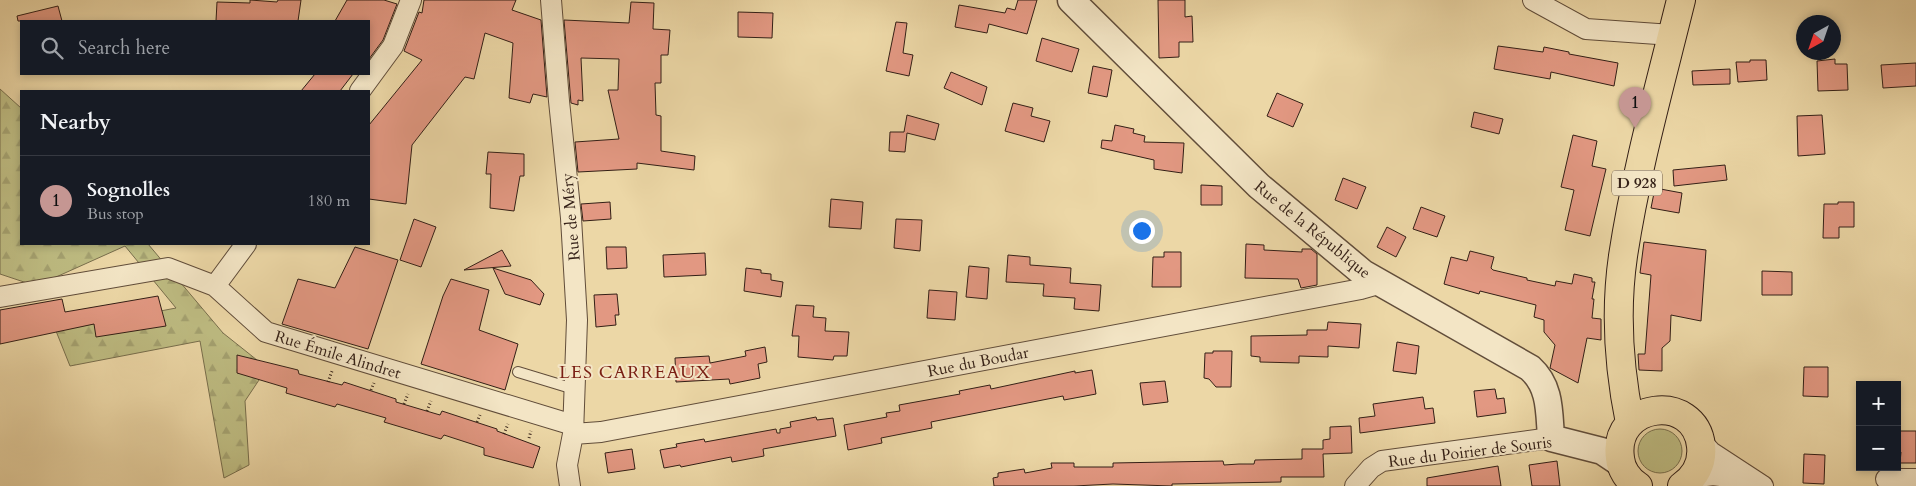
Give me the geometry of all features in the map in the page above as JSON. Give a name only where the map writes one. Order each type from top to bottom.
[{"type":"main road","name":"D 928","points":[[1623,370],[1619,322],[1623,257],[1642,160],[1680,0]]},
{"type":"main road","points":[[1623,370],[1657,410]]},
{"type":"main road","points":[[1623,370],[1627,426],[1619,446],[1620,463],[1629,478],[1638,486]]},
{"type":"main road","points":[[1627,426],[1647,412],[1657,410],[1671,411],[1684,417],[1694,427],[1700,440],[1702,453],[1687,482]]},
{"type":"street","points":[[361,90],[394,46],[411,0]]},
{"type":"street","name":"Rue de Méry","points":[[551,0],[571,218],[577,320],[573,429],[566,465]]},
{"type":"street","name":"Rue de la République","points":[[1071,0],[1259,186],[1364,273],[1530,368],[1538,375],[1550,408],[1550,431]]},
{"type":"street","points":[[1534,0],[1586,29],[1672,35]]},
{"type":"street","points":[[215,286],[245,245]]},
{"type":"street","name":"Rue Émile Alindret","points":[[0,297],[168,268],[215,286],[266,332],[573,429]]},
{"type":"street","name":"Rue du Boudar","points":[[573,429],[601,432],[1361,289],[1382,283]]},
{"type":"street","name":"Rue du Poirier de Souris","points":[[1355,486],[1371,468],[1382,461],[1550,431],[1587,434],[1627,426]]},
{"type":"street","name":"Rue du Poirier de Souris","points":[[1550,431],[1602,451],[1620,463]]},
{"type":"street","points":[[1700,440],[1712,452],[1759,483]]},
{"type":"street","points":[[557,486],[566,465]]},
{"type":"street","points":[[566,465],[570,486]]},
{"type":"street","points":[[1687,482],[1721,476],[1759,483]]},
{"type":"street","points":[[1886,479],[1916,479]]},
{"type":"lane","points":[[518,372],[574,390]]},
{"type":"green space","points":[[0,89],[20,107],[20,245],[149,245],[223,333],[267,368],[245,401],[249,465],[224,478],[200,341],[70,366],[56,331],[176,308],[125,246],[36,286],[0,274]]},
{"type":"green space","points":[[1664,429],[1676,435],[1681,442],[1681,460],[1676,467],[1669,472],[1656,473],[1648,470],[1641,463],[1638,447],[1641,439],[1648,432]]},
{"type":"building","points":[[250,0],[277,2],[278,0],[301,0],[298,20],[216,20],[217,2],[250,3]]},
{"type":"building","points":[[347,0],[384,0],[397,4],[383,40],[370,58],[370,20],[336,20]]},
{"type":"building","points":[[424,0],[516,0],[512,10],[541,20],[547,97],[533,94],[530,103],[509,98],[513,43],[485,33],[474,79],[465,77],[412,145],[406,204],[370,199],[370,124],[422,60],[404,51],[419,12],[422,13]]},
{"type":"building","points":[[1018,0],[1037,0],[1027,34],[989,24],[987,33],[955,27],[959,5],[1005,13],[1007,8],[1015,10]]},
{"type":"building","points":[[1158,0],[1185,0],[1185,17],[1192,16],[1193,42],[1179,42],[1179,57],[1159,58]]},
{"type":"building","points":[[631,2],[654,3],[653,29],[670,30],[668,55],[661,55],[661,83],[655,83],[656,115],[661,116],[661,151],[695,156],[694,170],[637,163],[637,169],[578,172],[575,142],[619,139],[608,90],[618,90],[619,59],[581,58],[583,101],[578,100],[578,105],[571,103],[564,20],[629,23]]},
{"type":"building","points":[[58,6],[62,20],[18,21],[17,16]]},
{"type":"building","points":[[738,12],[773,13],[772,38],[738,37]]},
{"type":"building","points":[[896,22],[907,23],[903,53],[913,55],[909,76],[886,71]]},
{"type":"building","points":[[1042,38],[1079,49],[1072,72],[1036,61]]},
{"type":"building","points":[[1498,46],[1543,52],[1544,47],[1569,52],[1569,54],[1618,63],[1614,86],[1551,72],[1550,79],[1494,69]]},
{"type":"building","points":[[1750,60],[1766,60],[1767,80],[1738,82],[1736,62],[1750,62]]},
{"type":"building","points":[[1835,60],[1835,64],[1847,64],[1848,90],[1818,91],[1817,61]]},
{"type":"building","points":[[1916,63],[1916,86],[1883,88],[1881,65]]},
{"type":"building","points":[[1093,66],[1112,70],[1107,97],[1088,93]]},
{"type":"building","points":[[1730,69],[1730,84],[1693,85],[1692,71]]},
{"type":"building","points":[[951,72],[987,87],[982,105],[944,88]]},
{"type":"building","points":[[314,75],[352,75],[341,90],[302,90]]},
{"type":"building","points":[[1277,93],[1303,104],[1293,127],[1267,116]]},
{"type":"building","points":[[1013,103],[1033,108],[1031,116],[1050,121],[1044,142],[1005,131]]},
{"type":"building","points":[[1474,112],[1503,119],[1499,134],[1471,127]]},
{"type":"building","points":[[907,115],[939,124],[935,140],[907,133],[905,152],[889,151],[890,132],[904,132]]},
{"type":"building","points":[[1822,115],[1825,154],[1798,156],[1797,116]]},
{"type":"building","points":[[1115,125],[1134,129],[1133,133],[1145,136],[1144,142],[1184,143],[1182,173],[1154,169],[1154,160],[1101,148],[1102,140],[1112,141]]},
{"type":"building","points":[[1573,135],[1597,141],[1592,166],[1606,169],[1590,236],[1565,230],[1574,190],[1561,187]]},
{"type":"building","points":[[488,152],[524,154],[524,176],[520,176],[514,211],[490,208],[491,174],[486,174]]},
{"type":"building","points":[[1725,165],[1727,180],[1674,186],[1673,170]]},
{"type":"building","points":[[1343,178],[1366,187],[1357,209],[1335,200]]},
{"type":"building","points":[[1201,185],[1222,186],[1222,205],[1201,205]]},
{"type":"building","points":[[1655,188],[1682,193],[1679,213],[1651,208]]},
{"type":"building","points":[[831,199],[863,202],[861,229],[829,227]]},
{"type":"building","points":[[610,202],[611,219],[583,221],[581,204]]},
{"type":"building","points":[[1838,202],[1854,202],[1854,227],[1839,227],[1839,238],[1823,238],[1824,204],[1838,204]]},
{"type":"building","points":[[1421,207],[1445,216],[1437,237],[1413,229]]},
{"type":"building","points":[[414,219],[436,227],[421,267],[400,260]]},
{"type":"building","points":[[896,219],[922,220],[920,251],[894,248]]},
{"type":"building","points":[[1387,227],[1406,237],[1396,257],[1377,247]]},
{"type":"building","points":[[1644,242],[1706,250],[1701,321],[1671,315],[1670,341],[1662,348],[1662,371],[1639,370],[1638,354],[1645,354],[1651,275],[1640,273]]},
{"type":"building","points":[[1246,244],[1264,245],[1264,250],[1302,252],[1302,249],[1311,249],[1317,254],[1317,285],[1301,288],[1298,279],[1245,278]]},
{"type":"building","points":[[355,247],[398,260],[368,349],[282,324],[298,279],[335,288]]},
{"type":"building","points":[[606,247],[626,247],[627,268],[607,269]]},
{"type":"building","points":[[502,250],[511,266],[464,270]]},
{"type":"building","points":[[1470,251],[1494,257],[1491,268],[1493,270],[1527,278],[1527,280],[1555,286],[1556,281],[1572,284],[1574,274],[1592,278],[1592,282],[1595,282],[1592,299],[1594,299],[1592,318],[1601,319],[1601,340],[1587,338],[1578,383],[1550,368],[1555,345],[1544,332],[1544,320],[1534,317],[1536,305],[1480,291],[1479,294],[1444,284],[1451,257],[1467,261]]},
{"type":"building","points":[[1164,252],[1181,252],[1181,287],[1152,287],[1153,257],[1164,257]]},
{"type":"building","points":[[705,253],[706,275],[664,277],[663,255]]},
{"type":"building","points":[[1008,255],[1030,257],[1030,265],[1071,268],[1070,283],[1101,285],[1099,311],[1074,309],[1075,298],[1043,296],[1044,284],[1006,282]]},
{"type":"building","points":[[969,266],[989,268],[987,299],[966,297]]},
{"type":"building","points":[[493,268],[531,280],[544,294],[540,305],[505,294]]},
{"type":"building","points":[[746,268],[761,270],[761,273],[771,274],[771,280],[783,282],[781,297],[744,291]]},
{"type":"building","points":[[1762,271],[1792,272],[1792,295],[1762,295]]},
{"type":"building","points":[[451,279],[489,290],[479,330],[518,344],[505,390],[421,364],[443,296]]},
{"type":"building","points":[[929,290],[957,292],[955,320],[927,318]]},
{"type":"building","points":[[617,294],[619,315],[615,315],[616,325],[596,327],[594,295]]},
{"type":"building","points":[[158,296],[166,326],[96,337],[94,324],[0,344],[0,310],[62,299],[65,312]]},
{"type":"building","points":[[796,305],[814,306],[813,317],[826,318],[825,331],[849,332],[847,356],[834,356],[833,360],[798,357],[799,336],[792,336]]},
{"type":"building","points":[[1328,322],[1361,324],[1359,348],[1328,346],[1328,357],[1299,356],[1299,363],[1260,362],[1260,357],[1251,356],[1251,336],[1307,335],[1307,330],[1327,330]]},
{"type":"building","points":[[1397,342],[1419,346],[1416,374],[1393,371]]},
{"type":"building","points":[[765,347],[767,362],[758,364],[760,378],[730,384],[729,379],[676,382],[675,358],[709,356],[710,363],[746,356],[745,351]]},
{"type":"building","points":[[1213,351],[1232,351],[1231,387],[1216,387],[1209,379],[1204,378],[1205,353],[1213,353]]},
{"type":"building","points":[[237,355],[298,370],[299,374],[342,385],[344,382],[396,399],[396,402],[440,415],[442,411],[497,429],[497,431],[540,447],[533,468],[484,455],[484,448],[444,435],[441,439],[384,422],[386,418],[337,404],[335,407],[286,393],[287,388],[237,373]]},
{"type":"building","points":[[1804,367],[1828,367],[1828,397],[1803,396]]},
{"type":"building","points":[[1092,370],[1096,394],[1064,400],[1063,396],[931,422],[932,428],[881,438],[882,443],[848,450],[844,425],[887,417],[886,413],[900,411],[899,405],[960,394],[959,391],[990,385],[991,389],[1075,371],[1075,373]]},
{"type":"building","points":[[1165,381],[1168,402],[1143,405],[1140,383]]},
{"type":"building","points":[[1495,389],[1497,399],[1504,398],[1506,413],[1477,417],[1474,391]]},
{"type":"building","points":[[1423,397],[1425,409],[1433,408],[1435,423],[1360,433],[1359,418],[1375,416],[1373,404]]},
{"type":"building","points":[[816,417],[817,420],[833,418],[836,436],[763,449],[764,456],[732,462],[731,457],[681,467],[680,465],[664,468],[660,450],[677,447],[676,444],[704,439],[705,442],[776,429],[777,433],[780,433],[780,429],[791,427],[790,422]]},
{"type":"building","points":[[1351,426],[1352,453],[1323,454],[1324,477],[1281,477],[1281,482],[1172,484],[1172,486],[1113,484],[994,486],[993,478],[998,477],[998,473],[1024,469],[1025,473],[1052,468],[1051,463],[1074,463],[1074,467],[1113,467],[1113,463],[1223,461],[1224,465],[1254,464],[1255,460],[1302,459],[1302,449],[1323,449],[1323,440],[1330,439],[1330,427]]},
{"type":"building","points":[[1901,431],[1916,431],[1916,463],[1901,463]]},
{"type":"building","points":[[632,449],[635,469],[608,473],[605,453]]},
{"type":"building","points":[[1804,454],[1825,455],[1824,484],[1803,483]]},
{"type":"building","points":[[1557,461],[1560,486],[1532,486],[1529,465]]},
{"type":"building","points":[[1498,466],[1501,486],[1427,486],[1427,478]]},
{"type":"place","name":"Sognolles","points":[[1635,128]]},
{"type":"district","name":"LES CARREAUX","points":[[635,372]]}]
